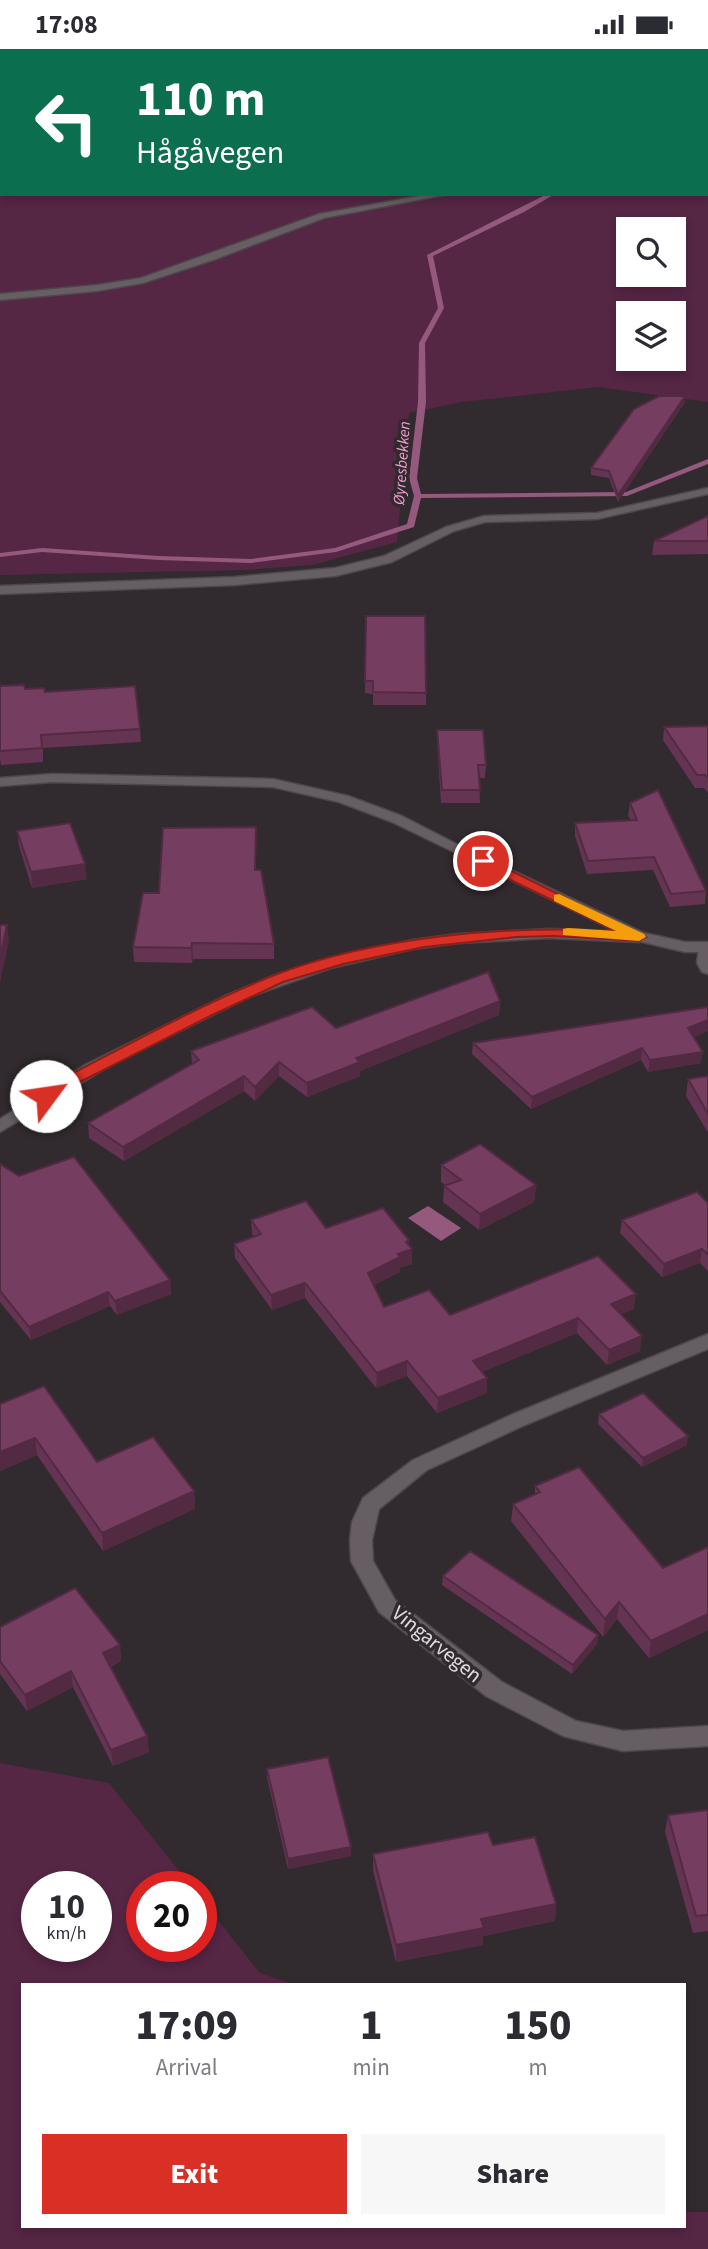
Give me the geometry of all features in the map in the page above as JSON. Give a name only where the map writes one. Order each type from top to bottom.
[{"type":"street","points":[[0,297],[97,288],[143,279],[214,257],[322,216],[434,196]]},
{"type":"street","points":[[0,590],[235,581],[335,572],[388,559],[450,529],[484,519],[597,516],[708,491]]},
{"type":"street","points":[[0,782],[64,779],[273,783],[343,799],[397,819],[639,937]]},
{"type":"street","points":[[0,1127],[63,1084],[207,1011],[278,979],[315,967],[424,943],[553,932],[639,937],[685,947],[707,947],[705,963],[708,969]]},
{"type":"street","name":"Vingarvegen","points":[[708,1341],[519,1420],[421,1465],[370,1504],[363,1522],[361,1539],[362,1561],[387,1606],[494,1689],[571,1729],[623,1741],[708,1736]]},
{"type":"shaded area","points":[[0,196],[708,196],[708,402],[598,387],[462,402],[409,413],[397,542],[312,565],[245,570],[0,575]]},
{"type":"shaded area","points":[[428,1206],[461,1228],[441,1241],[408,1218]]},
{"type":"shaded area","points":[[0,1763],[109,1783],[179,1871],[126,1871],[126,1962],[217,1962],[217,1919],[260,1973],[289,1983],[21,1983],[21,2228],[686,2228],[686,2212],[708,2212],[708,2249],[0,2249]]},
{"type":"building","points":[[659,396],[685,396],[618,495],[609,471],[591,468],[634,409]]},
{"type":"building","points":[[708,516],[708,541],[654,541]]},
{"type":"building","points":[[366,616],[425,616],[426,693],[373,692],[373,681],[365,681]]},
{"type":"building","points":[[24,685],[25,689],[44,688],[45,692],[135,686],[140,729],[41,735],[42,748],[0,751],[0,686]]},
{"type":"building","points":[[708,726],[708,778],[705,775],[697,775],[664,727]]},
{"type":"building","points":[[437,730],[483,730],[486,765],[478,765],[480,790],[442,790]]},
{"type":"building","points":[[658,790],[706,891],[671,894],[654,857],[588,861],[575,823],[637,820],[630,803]]},
{"type":"building","points":[[70,823],[85,864],[31,872],[17,831]]},
{"type":"building","points":[[256,827],[255,870],[261,870],[274,944],[192,943],[191,948],[133,947],[143,893],[159,893],[163,828]]},
{"type":"building","points":[[0,925],[7,925],[0,958]]},
{"type":"building","points":[[488,972],[500,1001],[356,1058],[360,1062],[307,1083],[279,1062],[255,1087],[244,1076],[123,1147],[88,1123],[199,1060],[191,1051],[312,1007],[336,1028]]},
{"type":"building","points":[[708,1007],[708,1020],[688,1028],[703,1052],[650,1060],[642,1048],[532,1097],[473,1043]]},
{"type":"building","points":[[708,1076],[708,1114],[688,1079]]},
{"type":"building","points":[[480,1144],[536,1185],[480,1214],[444,1186],[461,1180],[441,1165]]},
{"type":"building","points":[[74,1157],[170,1280],[115,1301],[108,1292],[29,1327],[0,1291],[0,1164],[19,1176]]},
{"type":"building","points":[[697,1192],[708,1203],[708,1255],[702,1249],[664,1264],[622,1220]]},
{"type":"building","points":[[306,1201],[326,1228],[383,1208],[409,1240],[406,1242],[412,1249],[398,1254],[400,1257],[368,1273],[384,1307],[429,1290],[450,1315],[598,1256],[636,1294],[611,1304],[642,1336],[609,1350],[578,1318],[473,1361],[487,1378],[438,1398],[407,1361],[377,1373],[305,1283],[271,1295],[234,1244],[261,1234],[251,1220]]},
{"type":"building","points":[[44,1386],[97,1462],[153,1437],[194,1491],[102,1533],[35,1438],[0,1452],[0,1404]]},
{"type":"building","points":[[643,1393],[688,1436],[643,1458],[599,1414]]},
{"type":"building","points":[[579,1467],[663,1568],[708,1547],[708,1614],[651,1641],[619,1602],[605,1619],[513,1504],[540,1492],[535,1486]]},
{"type":"building","points":[[470,1551],[598,1635],[573,1665],[443,1576]]},
{"type":"building","points":[[75,1588],[120,1645],[103,1653],[147,1736],[111,1750],[71,1671],[25,1695],[0,1661],[0,1627]]},
{"type":"building","points":[[328,1757],[351,1847],[288,1859],[267,1769]]},
{"type":"building","points":[[708,1810],[708,1915],[696,1916],[668,1815]]},
{"type":"building","points":[[488,1832],[493,1845],[535,1837],[556,1904],[481,1919],[484,1928],[396,1945],[373,1854]]},
{"type":"waterway","name":"Øyresbekken","points":[[418,496],[413,478],[422,402],[422,343],[441,308],[430,255],[548,196]]},
{"type":"waterway","points":[[418,496],[627,494],[708,461]]},
{"type":"waterway","name":"Øyresbekken","points":[[0,555],[42,550],[251,561],[336,550],[411,525],[418,496]]},
{"type":"slow traffic","points":[[559,898],[639,937],[568,932]]},
{"type":"route","points":[[46,1096],[63,1084],[207,1011],[278,979],[341,960],[424,943],[516,933],[595,933],[639,937],[483,861]]}]
